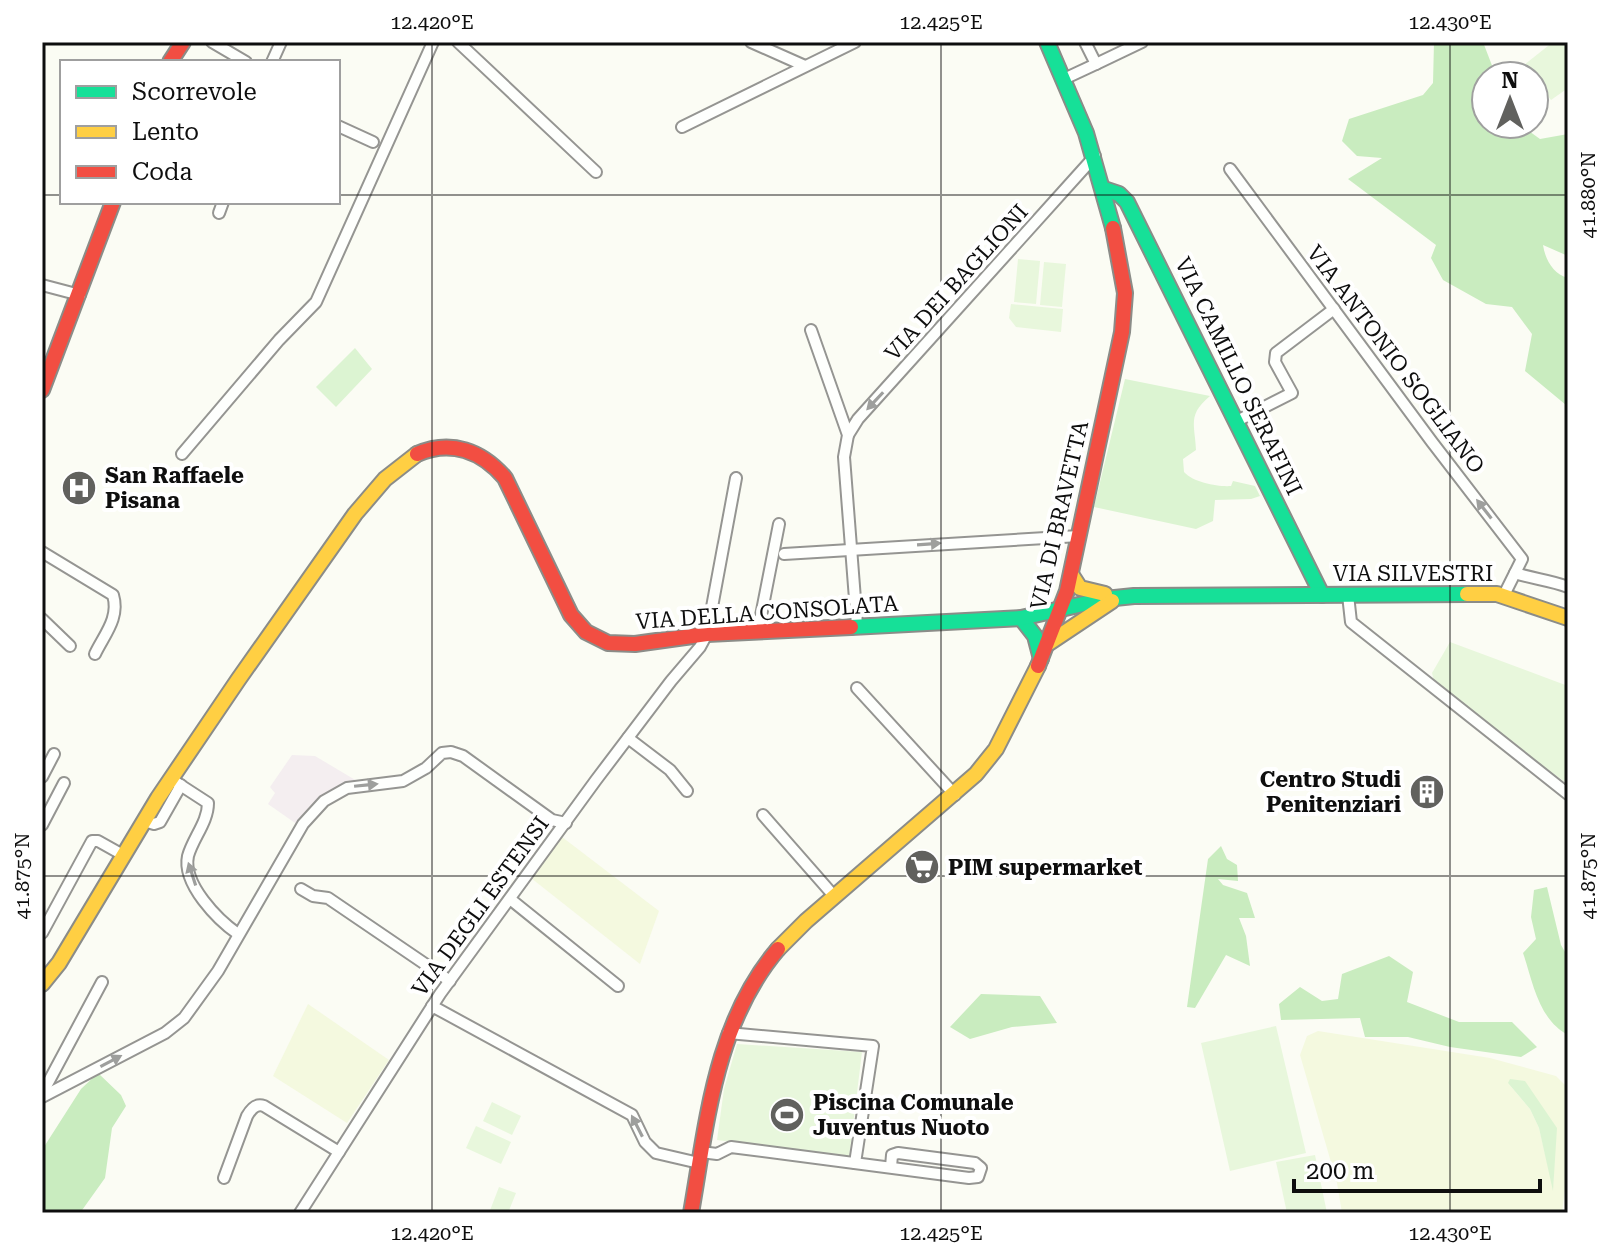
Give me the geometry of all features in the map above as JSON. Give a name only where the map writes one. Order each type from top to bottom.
[{"type":"main road","points":[[171,60],[183,42]]},
{"type":"main road","name":"VIA DI BRAVETTA","points":[[691,1213],[715,1074],[728,1033],[742,1005],[775,952],[834,896],[955,795],[996,749],[1049,643],[1061,611],[1125,311],[1124,279],[1095,156],[1066,78],[1047,42]]},
{"type":"main road","name":"VIA CAMILLO SERAFINI","points":[[1104,189],[1126,200],[1322,595]]},
{"type":"main road","points":[[42,390],[112,204]]},
{"type":"main road","name":"VIA DELLA CONSOLATA","points":[[42,984],[59,963],[144,821],[176,782],[353,518],[404,462],[431,448],[448,446],[472,451],[498,469],[568,610],[590,635],[608,643],[628,645],[707,634],[1021,618],[1061,611]]},
{"type":"main road","points":[[1071,574],[1074,582],[1084,590],[1122,596]]},
{"type":"main road","name":"VIA SILVESTRI","points":[[1122,596],[1504,595],[1568,618]]},
{"type":"main road","points":[[1061,611],[1079,604],[1122,596]]},
{"type":"main road","points":[[1049,643],[1092,612],[1122,596]]},
{"type":"main road","points":[[1021,618],[1035,636],[1041,659]]},
{"type":"street","points":[[212,42],[243,60]]},
{"type":"street","points":[[182,454],[279,340],[316,302],[433,42]]},
{"type":"street","points":[[458,42],[596,172]]},
{"type":"street","points":[[751,42],[805,66]]},
{"type":"street","points":[[682,127],[855,42]]},
{"type":"street","points":[[1085,42],[1096,64]]},
{"type":"street","points":[[1066,78],[1142,42]]},
{"type":"street","points":[[340,127],[373,142]]},
{"type":"street","name":"VIA DEI BAGLIONI","points":[[848,435],[858,419],[1095,156]]},
{"type":"street","name":"VIA ANTONIO SOGLIANO","points":[[1230,169],[1522,559],[1515,573]]},
{"type":"street","points":[[42,285],[80,295]]},
{"type":"street","points":[[1237,421],[1292,393],[1275,362],[1276,353],[1334,309]]},
{"type":"street","points":[[811,330],[848,435],[844,457],[857,625]]},
{"type":"street","points":[[707,634],[736,478]]},
{"type":"street","points":[[758,631],[779,524]]},
{"type":"street","points":[[784,554],[1079,536]]},
{"type":"street","points":[[42,552],[113,595],[113,620],[95,654]]},
{"type":"street","points":[[1504,595],[1515,573],[1538,580],[1548,579],[1568,587]]},
{"type":"street","points":[[1348,595],[1351,622],[1568,794]]},
{"type":"street","points":[[42,619],[70,646]]},
{"type":"street","name":"VIA DEGLI ESTENSI","points":[[300,1213],[432,1006],[707,634]]},
{"type":"street","points":[[857,688],[955,795]]},
{"type":"street","points":[[628,738],[675,774],[687,791]]},
{"type":"street","points":[[42,1096],[177,1025],[209,986],[303,824],[339,790],[403,781],[447,752],[463,756],[552,820],[566,823]]},
{"type":"street","points":[[42,777],[54,754]]},
{"type":"street","points":[[176,782],[204,798],[209,805],[189,854],[188,865],[213,914],[238,934]]},
{"type":"street","points":[[42,825],[64,783]]},
{"type":"street","points":[[763,815],[834,896]]},
{"type":"street","points":[[43,928],[92,841],[98,841],[123,855]]},
{"type":"street","points":[[301,889],[313,896],[328,898],[450,981]]},
{"type":"street","points":[[510,899],[618,986]]},
{"type":"street","points":[[42,1096],[102,982]]},
{"type":"street","points":[[432,1006],[632,1115],[645,1142],[660,1155],[700,1157],[731,1147],[975,1178],[981,1168],[975,1163],[898,1153],[892,1155],[891,1167]]},
{"type":"street","points":[[728,1033],[873,1046],[855,1163]]},
{"type":"street","points":[[224,1178],[247,1116],[258,1105],[339,1152]]},
{"type":"shaded area","points":[[292,755],[315,756],[357,781],[324,795],[298,825],[268,804],[275,793],[270,787]]},
{"type":"green space","points":[[1434,42],[1483,42],[1490,60],[1470,60],[1470,140],[1550,140],[1550,137],[1568,134],[1568,256],[1543,245],[1551,265],[1568,278],[1566,405],[1525,371],[1532,334],[1512,307],[1486,304],[1443,280],[1431,258],[1436,245],[1348,179],[1382,158],[1357,156],[1342,141],[1349,119],[1423,95],[1433,83]]},
{"type":"green space","points":[[1553,42],[1559,45],[1568,42],[1568,88],[1551,100],[1550,60],[1530,60]]},
{"type":"green space","points":[[1018,259],[1040,261],[1036,304],[1014,302]]},
{"type":"green space","points":[[1044,262],[1066,264],[1062,307],[1040,305]]},
{"type":"green space","points":[[1011,304],[1063,309],[1061,332],[1016,327],[1009,318]]},
{"type":"green space","points":[[355,348],[372,369],[336,407],[316,387]]},
{"type":"green space","points":[[1125,379],[1210,396],[1195,415],[1196,450],[1183,459],[1184,472],[1200,482],[1213,485],[1231,486],[1233,481],[1255,486],[1260,496],[1215,500],[1213,521],[1196,529],[1094,507]]},
{"type":"green space","points":[[1450,642],[1568,686],[1568,784],[1514,746],[1434,681],[1432,673]]},
{"type":"green space","points":[[562,837],[659,911],[640,964],[531,878]]},
{"type":"green space","points":[[1221,846],[1227,859],[1237,865],[1238,881],[1218,879],[1223,885],[1247,893],[1255,918],[1239,918],[1246,936],[1250,966],[1226,955],[1195,1008],[1187,1007],[1208,859]]},
{"type":"green space","points":[[1547,887],[1561,945],[1568,957],[1568,1035],[1543,1010],[1523,953],[1536,939],[1531,917],[1534,890]]},
{"type":"green space","points":[[1389,956],[1413,972],[1407,1002],[1459,1022],[1512,1022],[1537,1047],[1521,1057],[1450,1047],[1408,1037],[1365,1037],[1360,1018],[1281,1020],[1279,1004],[1300,987],[1322,1001],[1338,999],[1342,974]]},
{"type":"green space","points":[[981,994],[1040,996],[1057,1023],[1012,1027],[970,1039],[950,1027]]},
{"type":"green space","points":[[308,1004],[389,1060],[347,1123],[273,1076]]},
{"type":"green space","points":[[1276,1026],[1306,1153],[1230,1171],[1201,1043]]},
{"type":"green space","points":[[1318,1031],[1490,1058],[1556,1076],[1568,1088],[1568,1164],[1562,1213],[1342,1213],[1337,1183],[1300,1055],[1307,1036]],"holes":[[[1508,1083],[1556,1127],[1553,1187],[1539,1128],[1530,1109]]]},
{"type":"green space","name":"Piscina Comunale Juventus Nuoto","points":[[737,1044],[862,1052],[849,1158],[717,1140],[724,1089]]},
{"type":"green space","points":[[98,1073],[121,1095],[126,1106],[112,1128],[105,1178],[80,1213],[42,1213],[42,1150],[81,1089]]},
{"type":"green space","points":[[1510,1079],[1525,1081],[1557,1128],[1553,1191],[1539,1128],[1530,1109],[1508,1083]]},
{"type":"green space","points":[[492,1102],[521,1116],[512,1135],[483,1121]]},
{"type":"green space","points":[[476,1126],[511,1142],[501,1164],[466,1148]]},
{"type":"green space","points":[[1315,1155],[1327,1213],[1287,1213],[1276,1162]]},
{"type":"green space","points":[[499,1187],[516,1193],[508,1213],[489,1213]]},
{"type":"traffic: fast","points":[[1047,42],[1086,133],[1113,228]]},
{"type":"traffic: fast","points":[[1104,189],[1119,194],[1127,202],[1322,595]]},
{"type":"traffic: fast","points":[[851,627],[1021,618],[1105,599],[1134,596],[1467,594]]},
{"type":"traffic: fast","points":[[1021,618],[1035,636],[1041,659]]},
{"type":"traffic: slow","points":[[42,984],[59,963],[158,798],[355,514],[385,479],[417,454]]},
{"type":"traffic: slow","points":[[1071,574],[1080,588],[1105,594]]},
{"type":"traffic: slow","points":[[1467,594],[1497,594],[1568,618]]},
{"type":"traffic: slow","points":[[1049,643],[1112,601]]},
{"type":"traffic: slow","points":[[778,949],[806,921],[976,774],[996,749],[1038,666]]},
{"type":"traffic: jam","points":[[171,60],[183,42]]},
{"type":"traffic: jam","points":[[42,390],[112,204]]},
{"type":"traffic: jam","points":[[1038,666],[1067,591],[1122,332],[1125,293],[1113,228]]},
{"type":"traffic: jam","points":[[417,454],[442,448],[465,450],[496,469],[505,478],[571,615],[586,632],[608,643],[635,644],[707,634],[851,627]]},
{"type":"traffic: jam","points":[[691,1213],[709,1109],[727,1041],[757,978],[778,949]]},
{"type":"place","name":"San Raffaele Pisana","points":[[79,488]]},
{"type":"place","name":"Centro Studi Penitenziari","points":[[1427,792]]},
{"type":"place","name":"PIM supermarket","points":[[922,867]]},
{"type":"place","name":"Piscina Comunale Juventus Nuoto","points":[[787,1115]]}]
